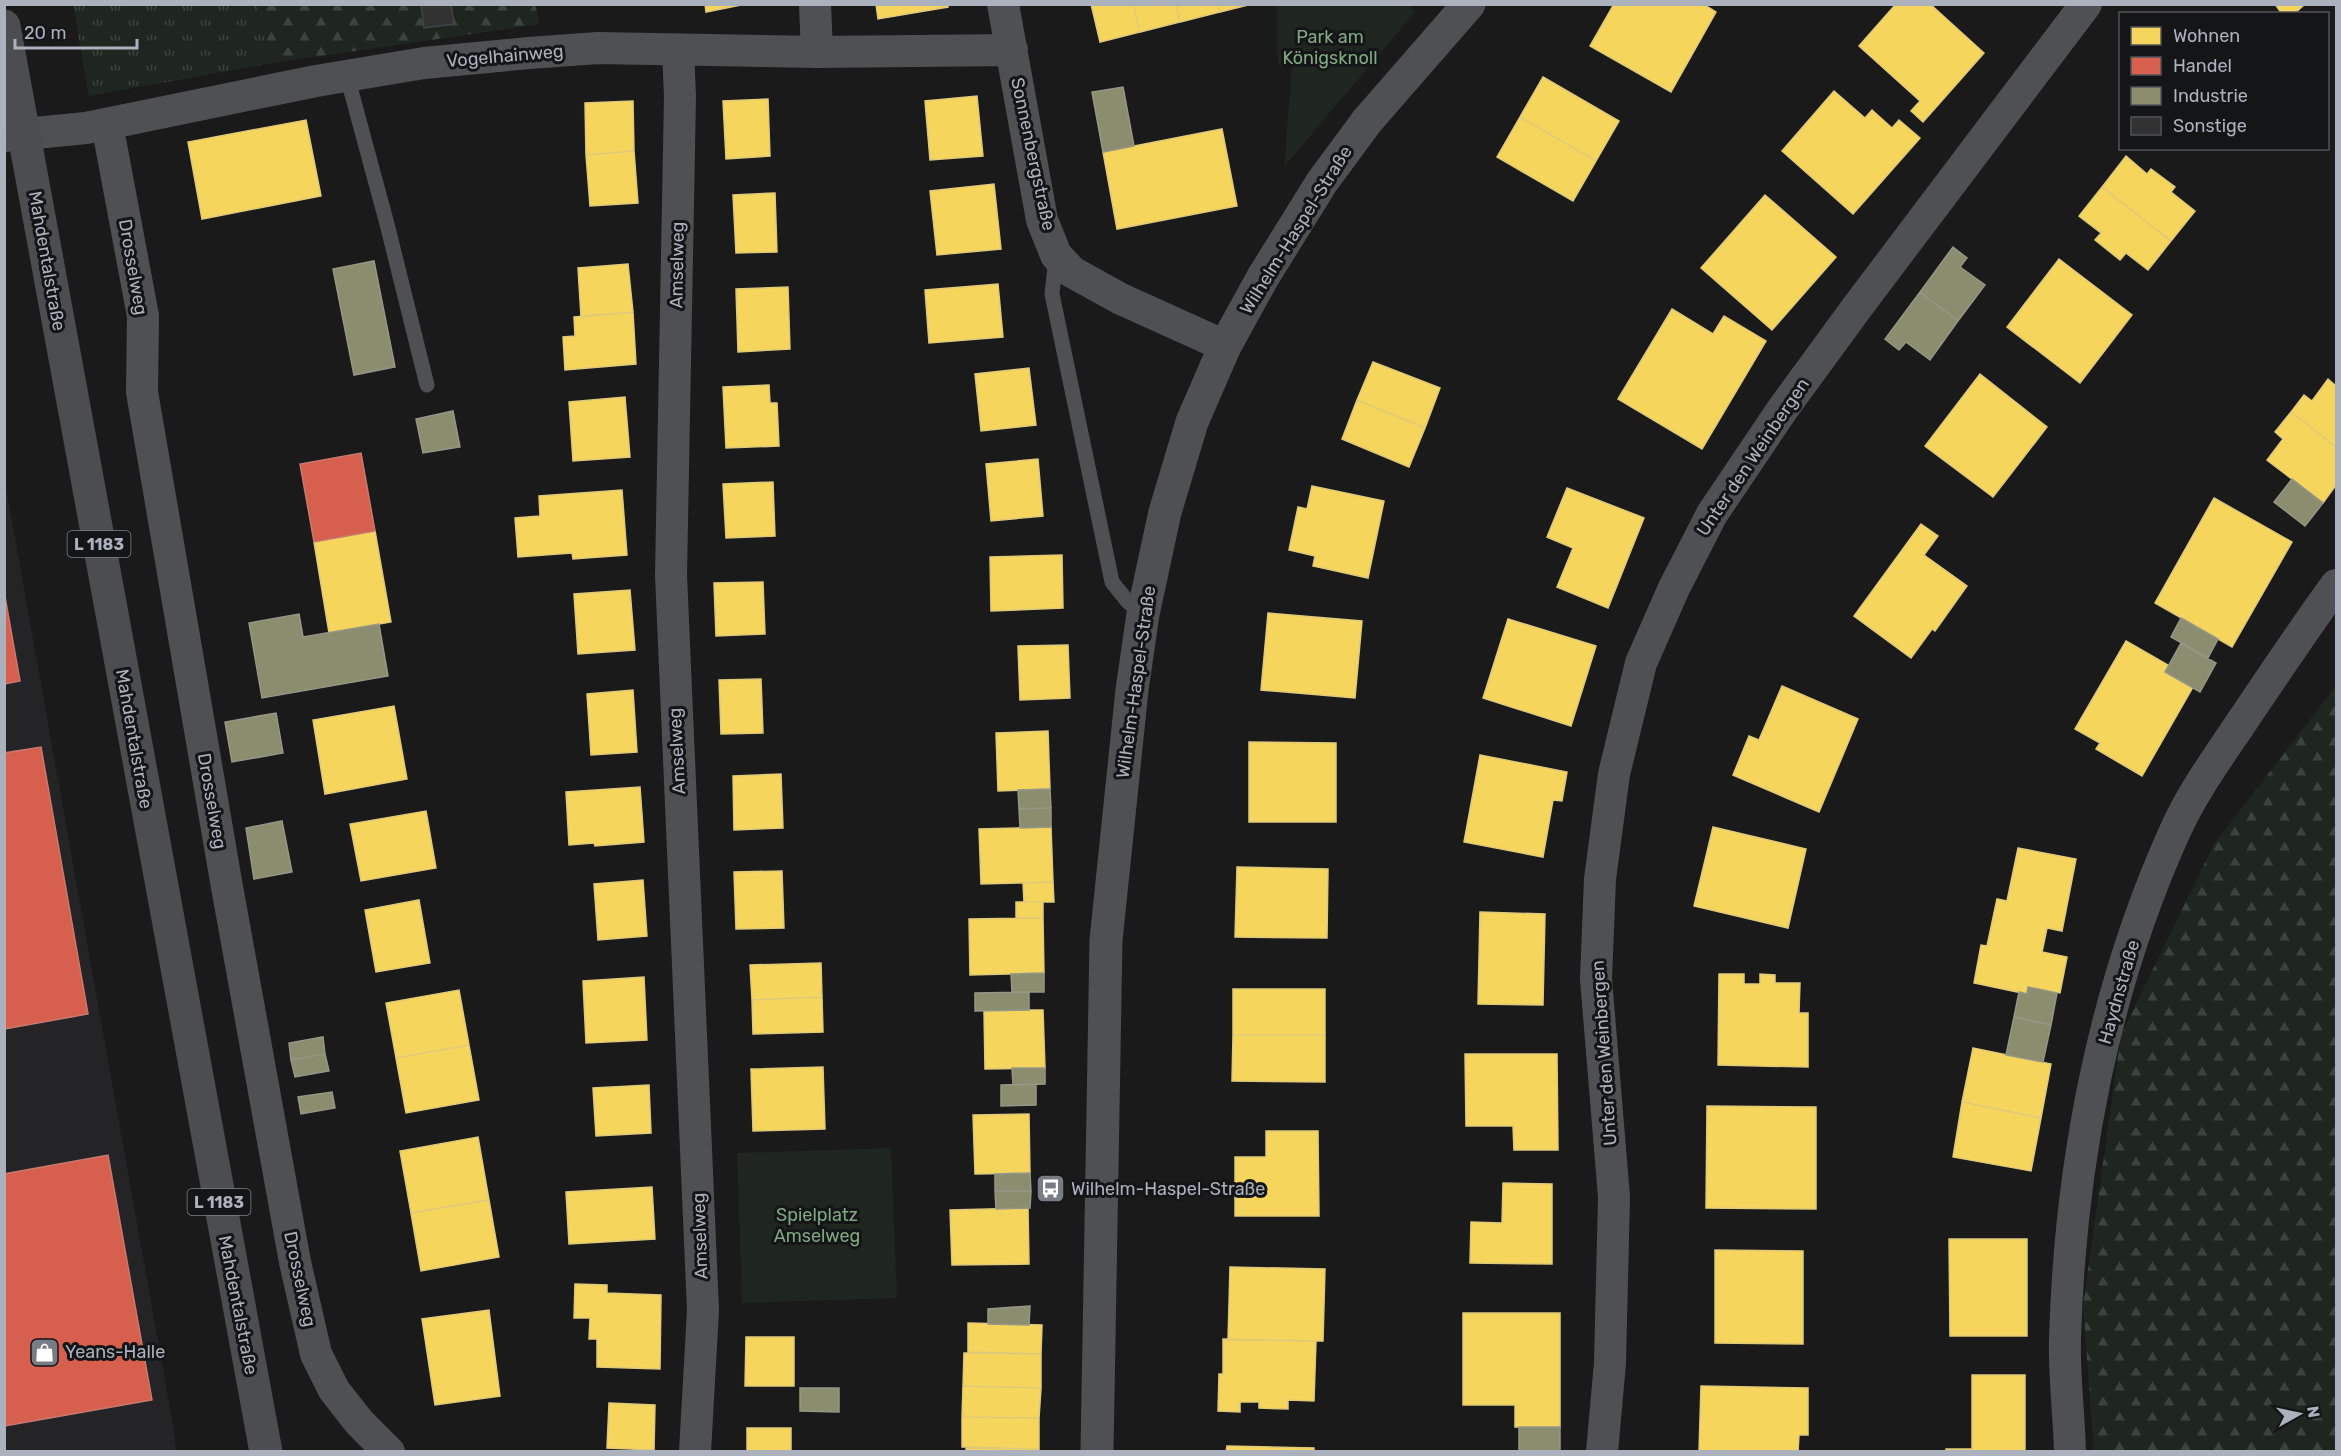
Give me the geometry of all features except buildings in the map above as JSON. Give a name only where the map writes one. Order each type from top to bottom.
[{"type":"main road","name":"Mahdentalstraße","points":[[4,26],[14,135],[266,1452]]},
{"type":"street","points":[[815,4],[817,52]]},
{"type":"street","name":"Sonnenbergstraße","points":[[1003,4],[1042,220],[1056,255],[1072,272],[1121,299],[1225,346]]},
{"type":"street","name":"Wilhelm-Haspel-Straße","points":[[1096,1452],[1106,940],[1122,774],[1143,614],[1165,512],[1192,422],[1225,346],[1263,277],[1322,182],[1367,121],[1469,4]]},
{"type":"street","name":"Unter den Weinbergen","points":[[1602,1452],[1610,1363],[1614,1197],[1596,979],[1600,879],[1614,774],[1641,663],[1674,588],[1712,514],[1782,410],[2086,4]]},
{"type":"street","name":"Vogelhainweg","points":[[14,135],[69,131],[316,81],[424,63],[598,48],[817,52],[1012,50]]},
{"type":"street","name":"Amselweg","points":[[678,50],[680,96],[671,575],[703,1310],[695,1452]]},
{"type":"street","name":"Drosselweg","points":[[107,124],[143,316],[142,392],[227,887],[295,1262],[316,1354],[334,1390],[359,1422],[389,1452]]},
{"type":"street","name":"Haydnstraße","points":[[2070,1452],[2065,1342],[2070,1246],[2084,1126],[2115,997],[2141,916],[2171,841],[2194,794],[2304,629],[2337,585]]},
{"type":"lane","points":[[346,76],[387,224],[427,385]]},
{"type":"lane","points":[[1056,255],[1052,294],[1112,582],[1128,602],[1143,614]]},
{"type":"shaded area","points":[[4,476],[174,1431],[176,1451],[5,1451]]},
{"type":"green space","points":[[73,5],[258,5],[273,63],[89,96]]},
{"type":"green space","points":[[258,5],[535,5],[540,24],[273,63]]},
{"type":"green space","name":"Park am Königsknoll","points":[[1277,5],[1408,5],[1415,12],[1284,167],[1292,66],[1278,65]]},
{"type":"green space","points":[[2336,686],[2336,1451],[2094,1452],[2083,1305],[2121,1035],[2214,844]]},
{"type":"green space","name":"Spielplatz Amselweg","points":[[891,1148],[897,1298],[742,1303],[737,1153]]},
{"type":"place","name":"Wilhelm-Haspel-Straße","points":[[1050,1189]]},
{"type":"place","name":"Yeans-Halle","points":[[44,1352]]}]
